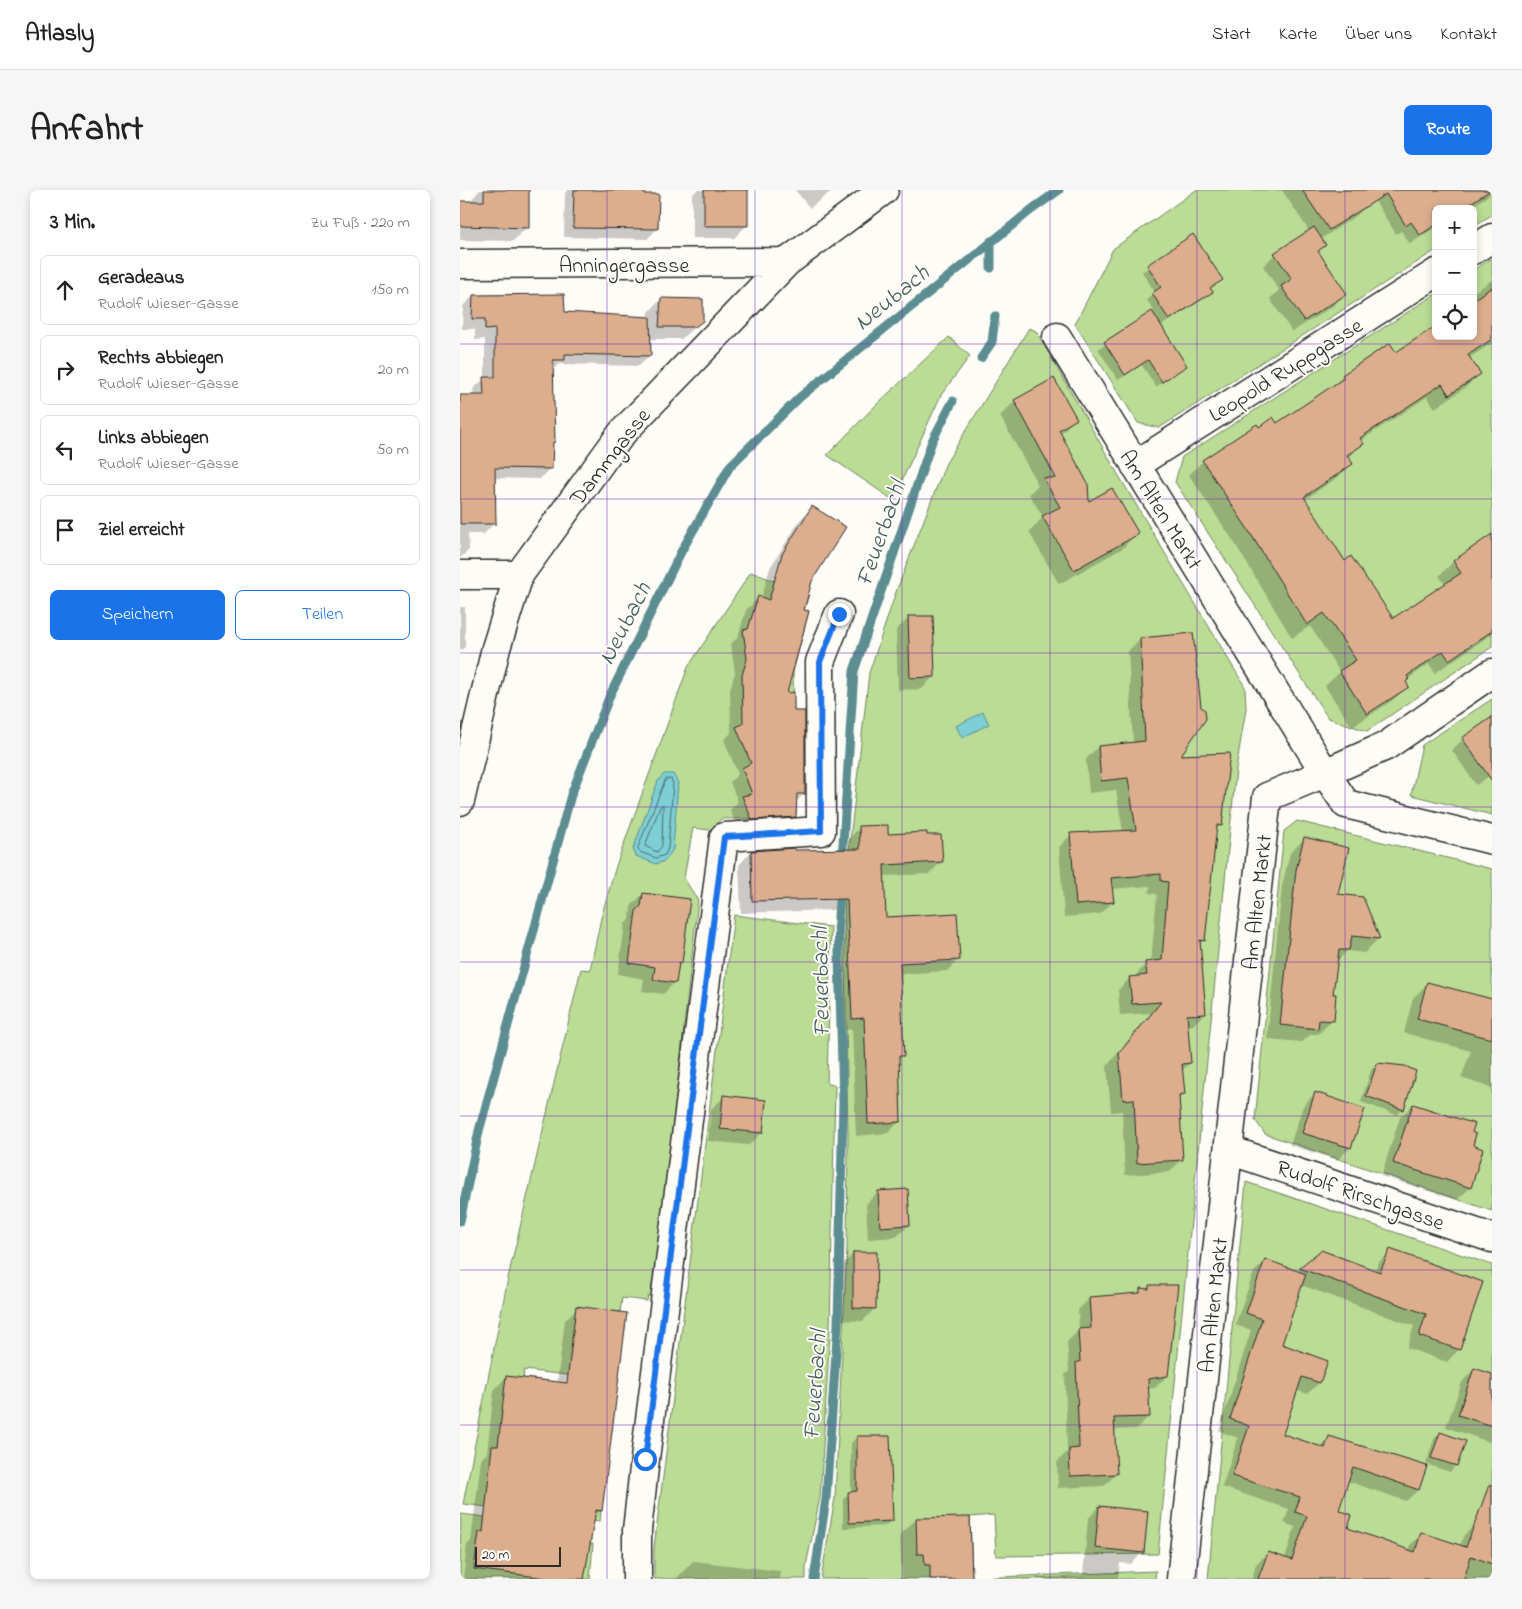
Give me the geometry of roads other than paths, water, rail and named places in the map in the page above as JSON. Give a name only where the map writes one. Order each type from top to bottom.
[{"type":"street","name":"Dammgasse","points":[[460,801],[496,648],[519,575],[622,433],[787,262],[884,190]]},
{"type":"street","points":[[1477,247],[1492,238]]},
{"type":"street","name":"Anningergasse","points":[[460,264],[787,262]]},
{"type":"street","name":"Leopold Ruppgasse","points":[[1135,465],[1432,276]]},
{"type":"street","name":"Am Alten Markt","points":[[1057,337],[1325,774],[1267,797],[1181,1579]]},
{"type":"street","points":[[460,575],[519,575]]},
{"type":"street","points":[[637,1579],[637,1530],[645,1459],[724,837],[821,831],[820,662],[839,614]]},
{"type":"street","points":[[1492,673],[1386,746],[1325,774],[1346,804],[1492,840]]},
{"type":"street","name":"Rudolf Rirschgasse","points":[[1229,1150],[1492,1238]]},
{"type":"water","points":[[983,712],[989,724],[962,738],[956,726]]},
{"type":"water","points":[[664,774],[673,774],[678,783],[673,849],[665,861],[656,864],[636,856],[633,849],[658,781]]},
{"type":"waterway","name":"Neubach","points":[[460,1221],[479,1131],[571,795],[610,695],[682,550],[730,466],[800,397],[1031,210],[1059,190]]},
{"type":"waterway","points":[[991,241],[991,268]]},
{"type":"waterway","points":[[981,358],[992,342],[995,316]]},
{"type":"waterway","name":"Feuerbachl","points":[[842,860],[854,671],[932,441],[953,401]]},
{"type":"waterway","name":"Feuerbachl","points":[[814,1579],[826,1499],[838,1324],[843,1102],[838,917],[840,888]]}]
